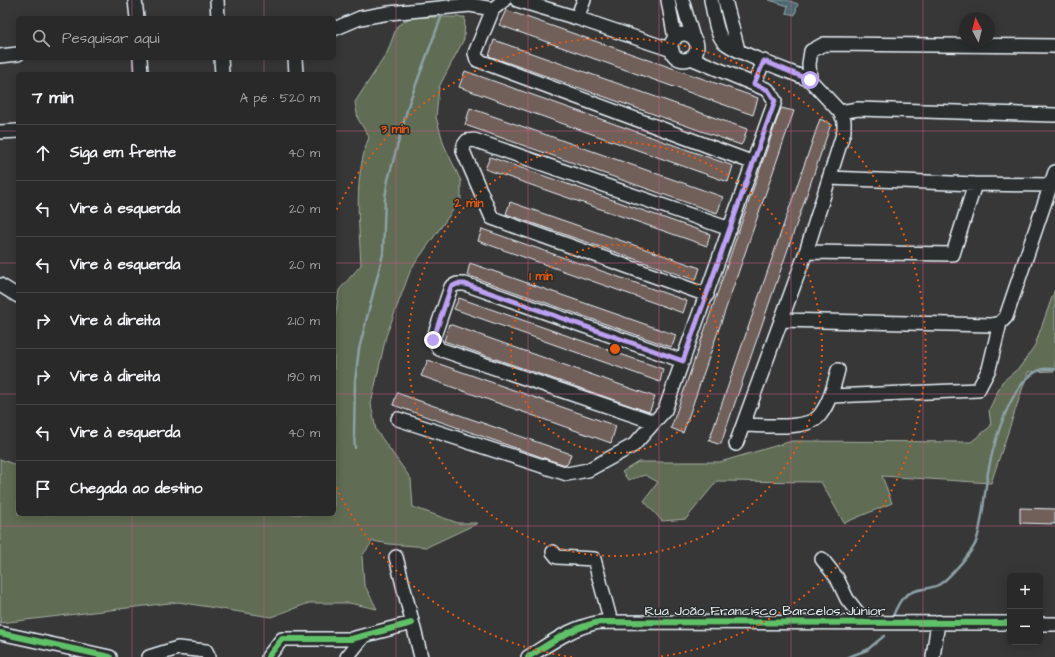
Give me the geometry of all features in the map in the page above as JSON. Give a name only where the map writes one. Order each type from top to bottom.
[{"type":"street","points":[[135,0],[137,16]]},
{"type":"street","points":[[217,0],[218,16]]},
{"type":"street","points":[[504,0],[493,9],[475,53],[477,60],[754,163]]},
{"type":"street","points":[[517,0],[673,45]]},
{"type":"street","points":[[577,18],[584,0]]},
{"type":"street","points":[[398,419],[567,474],[588,470],[634,445],[665,410],[775,101],[768,90],[691,58],[680,59],[673,45],[668,0]]},
{"type":"street","points":[[682,0],[697,48],[691,58]]},
{"type":"street","points":[[711,0],[718,31],[723,42],[738,50],[810,80],[840,112],[844,121],[844,131],[806,252],[736,444]]},
{"type":"street","points":[[726,0],[738,50]]},
{"type":"street","points":[[336,28],[360,18],[389,12],[470,5],[493,9]]},
{"type":"street","points":[[673,45],[682,34],[693,38]]},
{"type":"street","points":[[810,80],[809,64],[811,52],[824,44],[1055,46]]},
{"type":"street","points":[[0,56],[16,54]]},
{"type":"street","points":[[140,60],[141,72]]},
{"type":"street","points":[[221,60],[222,72]]},
{"type":"street","points":[[295,60],[296,72]]},
{"type":"street","points":[[754,84],[764,61]]},
{"type":"street","points":[[840,112],[858,109],[1055,115]]},
{"type":"street","points":[[0,132],[16,131]]},
{"type":"street","points":[[706,295],[492,218],[463,151],[464,145],[467,141],[474,140],[730,229]]},
{"type":"street","points":[[830,396],[978,390],[989,369],[1000,323],[1006,317],[1055,172]]},
{"type":"street","points":[[829,178],[975,184],[1050,185]]},
{"type":"street","points":[[806,252],[953,254],[975,184]]},
{"type":"street","points":[[654,422],[439,349],[433,340],[451,287],[457,284],[465,284],[683,361]]},
{"type":"street","points":[[0,285],[16,295]]},
{"type":"street","points":[[781,320],[991,325],[1000,323]]},
{"type":"street","points":[[743,425],[802,425],[819,416],[830,396],[838,370]]},
{"type":"street","points":[[553,552],[557,557],[594,559],[611,622]]},
{"type":"street","points":[[396,557],[421,657]]},
{"type":"street","points":[[822,559],[837,578],[846,599],[864,622]]},
{"type":"street","name":"Rua João Francisco Barcelos Júnior","points":[[528,657],[563,634],[600,622],[1007,623]]},
{"type":"street","points":[[933,657],[938,622]]},
{"type":"street","points":[[268,657],[282,640],[344,640],[363,637],[412,623]]},
{"type":"street","points":[[1043,624],[1055,624]]},
{"type":"street","points":[[0,633],[110,657]]},
{"type":"street","points":[[347,657],[363,637]]},
{"type":"street","points":[[149,657],[178,648],[206,651],[208,657]]},
{"type":"green space","points":[[411,17],[465,17],[464,39],[439,87],[436,117],[444,145],[461,181],[461,199],[411,269],[386,336],[371,404],[376,430],[411,479],[413,507],[458,523],[478,523],[427,547],[389,544],[373,541],[362,556],[364,584],[377,609],[349,603],[309,603],[271,617],[178,602],[0,623],[0,459],[13,464],[16,463],[16,516],[336,516],[336,312],[339,290],[361,265],[358,217],[359,185],[364,153],[369,137],[358,119],[355,102],[387,53],[397,26]]},
{"type":"green space","points":[[1055,289],[1055,371],[1028,372],[991,483],[882,476],[892,503],[844,523],[821,482],[717,481],[686,519],[662,521],[644,501],[658,482],[645,475],[628,480],[622,472],[638,462],[720,462],[792,441],[971,442],[991,426],[989,410],[1002,382],[1020,367],[1035,345]]},
{"type":"water","points":[[769,0],[787,0],[798,4],[795,15],[786,13],[788,6]]},
{"type":"building","points":[[506,10],[758,98],[753,115],[499,25]]},
{"type":"building","points":[[494,40],[747,129],[743,142],[741,145],[489,56]]},
{"type":"building","points":[[465,71],[733,166],[728,182],[459,87]]},
{"type":"building","points":[[470,108],[723,197],[718,211],[717,213],[708,210],[465,125]]},
{"type":"building","points":[[781,108],[794,111],[683,433],[671,428]]},
{"type":"building","points":[[820,119],[831,124],[721,444],[718,444],[709,441]]},
{"type":"building","points":[[490,157],[710,234],[707,246],[485,169]]},
{"type":"building","points":[[510,202],[700,268],[697,277],[695,280],[506,214]]},
{"type":"building","points":[[482,229],[687,301],[683,313],[478,241]]},
{"type":"building","points":[[470,263],[676,335],[673,344],[671,347],[467,275]]},
{"type":"building","points":[[459,298],[663,369],[660,382],[454,309]]},
{"type":"building","points":[[449,324],[655,397],[650,410],[649,412],[444,341]]},
{"type":"building","points":[[428,360],[616,426],[611,443],[421,376]]},
{"type":"building","points":[[397,393],[571,454],[568,463],[566,465],[550,460],[393,405]]},
{"type":"building","points":[[1020,508],[1055,509],[1055,524],[1020,523]]},
{"type":"waterway","points":[[355,448],[355,381],[359,349],[383,254],[385,198],[388,180],[409,103],[442,15]]},
{"type":"waterway","points":[[892,618],[904,597],[912,592],[938,585],[947,578],[974,546],[981,524],[987,476],[995,442],[1006,412],[1013,398],[1030,376],[1042,369],[1055,369]]},
{"type":"waterway","points":[[848,657],[867,650],[884,636]]},
{"type":"cycle path","points":[[528,657],[571,631],[600,622],[1007,623]]},
{"type":"cycle path","points":[[268,657],[282,639],[351,639],[412,623]]},
{"type":"cycle path","points":[[0,633],[110,657]]},
{"type":"route","points":[[433,340],[451,287],[457,284],[465,284],[683,361],[775,101],[772,94],[768,90],[754,84],[764,61],[810,80]]}]
